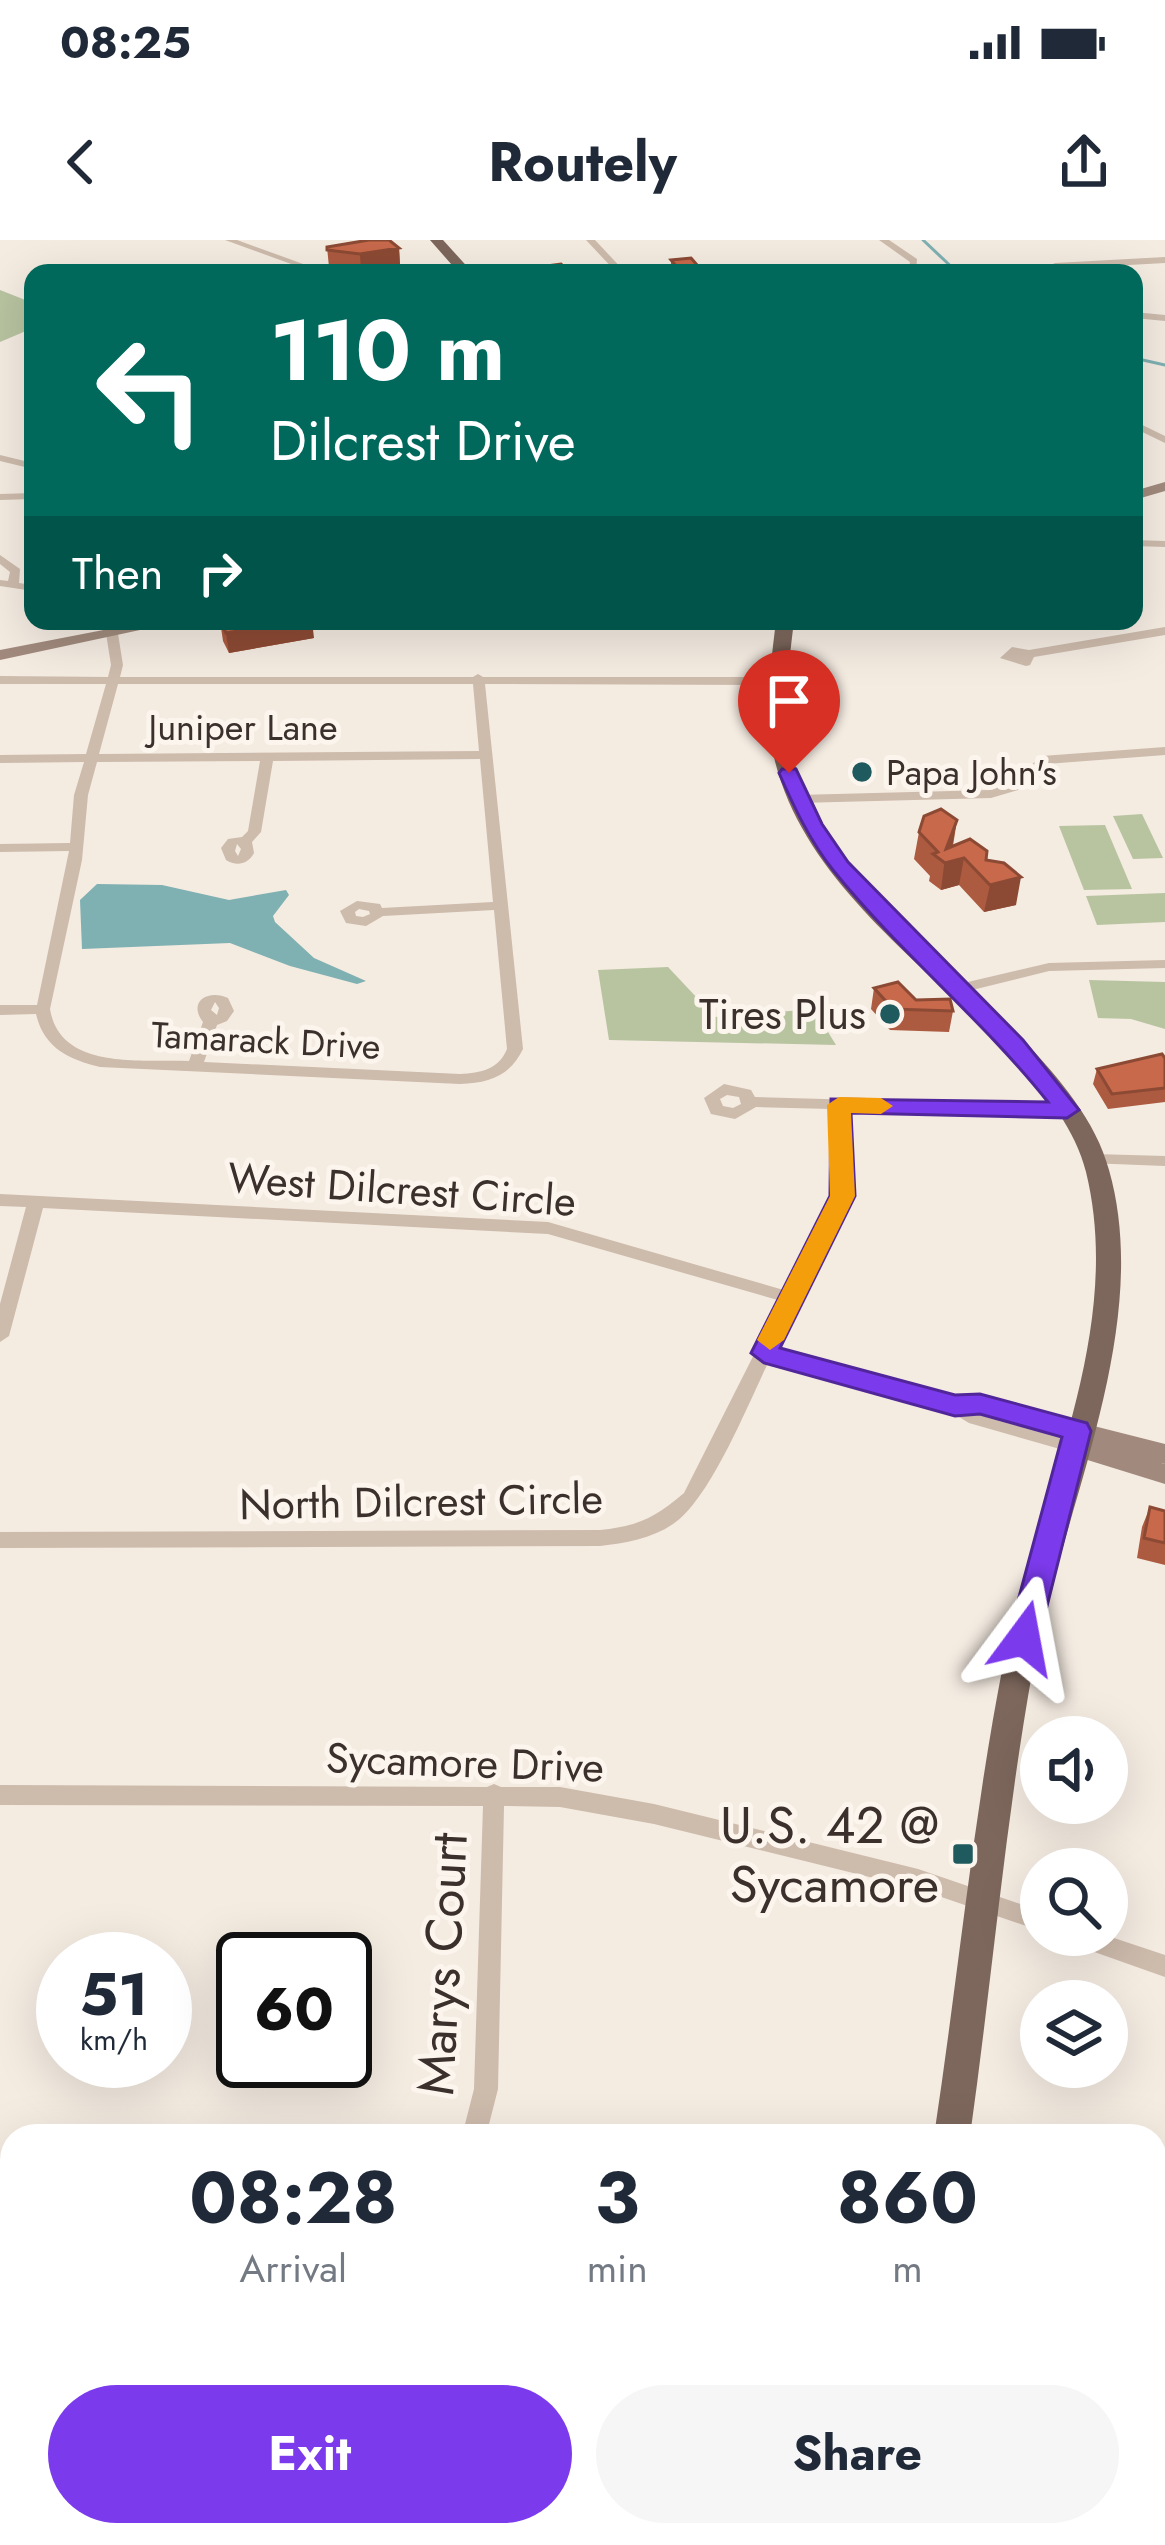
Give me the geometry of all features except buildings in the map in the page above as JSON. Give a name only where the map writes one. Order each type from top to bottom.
[{"type":"main road","points":[[436,240],[454,264]]},
{"type":"main road","points":[[0,655],[90,630]]},
{"type":"main road","points":[[784,630],[783,750],[798,799],[825,845],[864,894],[960,988],[1067,1110],[1094,1159],[1108,1218],[1109,1282],[1076,1438],[1029,1607],[1012,1700],[954,2124]]},
{"type":"main road","points":[[1076,1438],[1165,1454]]},
{"type":"main road","points":[[1076,1438],[1165,1474]]},
{"type":"street","points":[[229,240],[298,264]]},
{"type":"street","points":[[590,240],[613,264]]},
{"type":"street","points":[[883,240],[913,264]]},
{"type":"street","points":[[1092,264],[1165,260]]},
{"type":"street","points":[[0,558],[16,571],[7,584]]},
{"type":"street","points":[[0,1010],[43,1009],[91,758],[114,679],[117,645],[110,630]]},
{"type":"street","points":[[1029,654],[1106,639],[1124,630]]},
{"type":"street","points":[[0,680],[478,677],[781,681]]},
{"type":"street","name":"Tamarack Drive","points":[[43,1009],[47,1033],[78,1056],[100,1062],[460,1079],[495,1073],[511,1060],[515,1048],[478,677]]},
{"type":"street","points":[[798,799],[999,793],[1013,787],[1042,760],[1165,751]]},
{"type":"street","name":"Juniper Lane","points":[[0,759],[486,755]]},
{"type":"street","points":[[244,842],[254,832],[267,757]]},
{"type":"street","points":[[0,848],[75,847]]},
{"type":"street","points":[[378,912],[500,906]]},
{"type":"street","points":[[960,988],[1049,967],[1165,964]]},
{"type":"street","points":[[195,1066],[212,1018]]},
{"type":"street","points":[[750,1102],[1067,1110]]},
{"type":"street","name":"North Dilcrest Circle","points":[[0,1540],[600,1538],[633,1534],[665,1520],[691,1498],[842,1196],[839,1105]]},
{"type":"street","points":[[1094,1159],[1165,1161]]},
{"type":"street","name":"West Dilcrest Circle","points":[[0,1200],[548,1228],[790,1298]]},
{"type":"street","points":[[0,1336],[36,1202]]},
{"type":"street","points":[[764,1353],[955,1406],[975,1418],[1076,1438]]},
{"type":"street","name":"Sycamore Drive","points":[[0,1796],[494,1794],[608,1804],[918,1879],[1020,1914]]},
{"type":"street","name":"Marys Court","points":[[477,2124],[486,2089],[494,1794]]},
{"type":"street","points":[[1128,1954],[1165,1966]]},
{"type":"green space","points":[[0,290],[24,299],[24,332],[0,342]]},
{"type":"green space","points":[[1142,814],[1163,858],[1133,859],[1113,816]]},
{"type":"green space","points":[[1105,825],[1132,889],[1084,890],[1059,826]]},
{"type":"green space","points":[[1165,893],[1165,922],[1097,925],[1086,896]]},
{"type":"green space","points":[[668,967],[715,1017],[814,1009],[836,1045],[609,1040],[598,970]]},
{"type":"green space","points":[[1089,980],[1165,982],[1165,1029],[1131,1019],[1098,1018]]},
{"type":"water","points":[[97,884],[162,885],[229,900],[286,890],[289,895],[273,916],[275,922],[314,958],[366,981],[357,984],[290,966],[230,943],[82,949],[80,900]]},
{"type":"waterway","points":[[923,240],[948,264]]},
{"type":"waterway","points":[[1143,360],[1165,365]]},
{"type":"slow traffic","points":[[770,1340],[842,1196],[839,1105],[881,1106]]},
{"type":"place","name":"Papa John's","points":[[862,772]]},
{"type":"place","name":"Tires Plus","points":[[890,1014]]},
{"type":"place","name":"U.S. 42 @ Sycamore","points":[[963,1854]]},
{"type":"route","points":[[789,773],[798,799],[841,867],[1015,1045],[1067,1110],[839,1105],[842,1196],[764,1353],[955,1406],[980,1404],[1078,1431],[1024,1638]]}]
